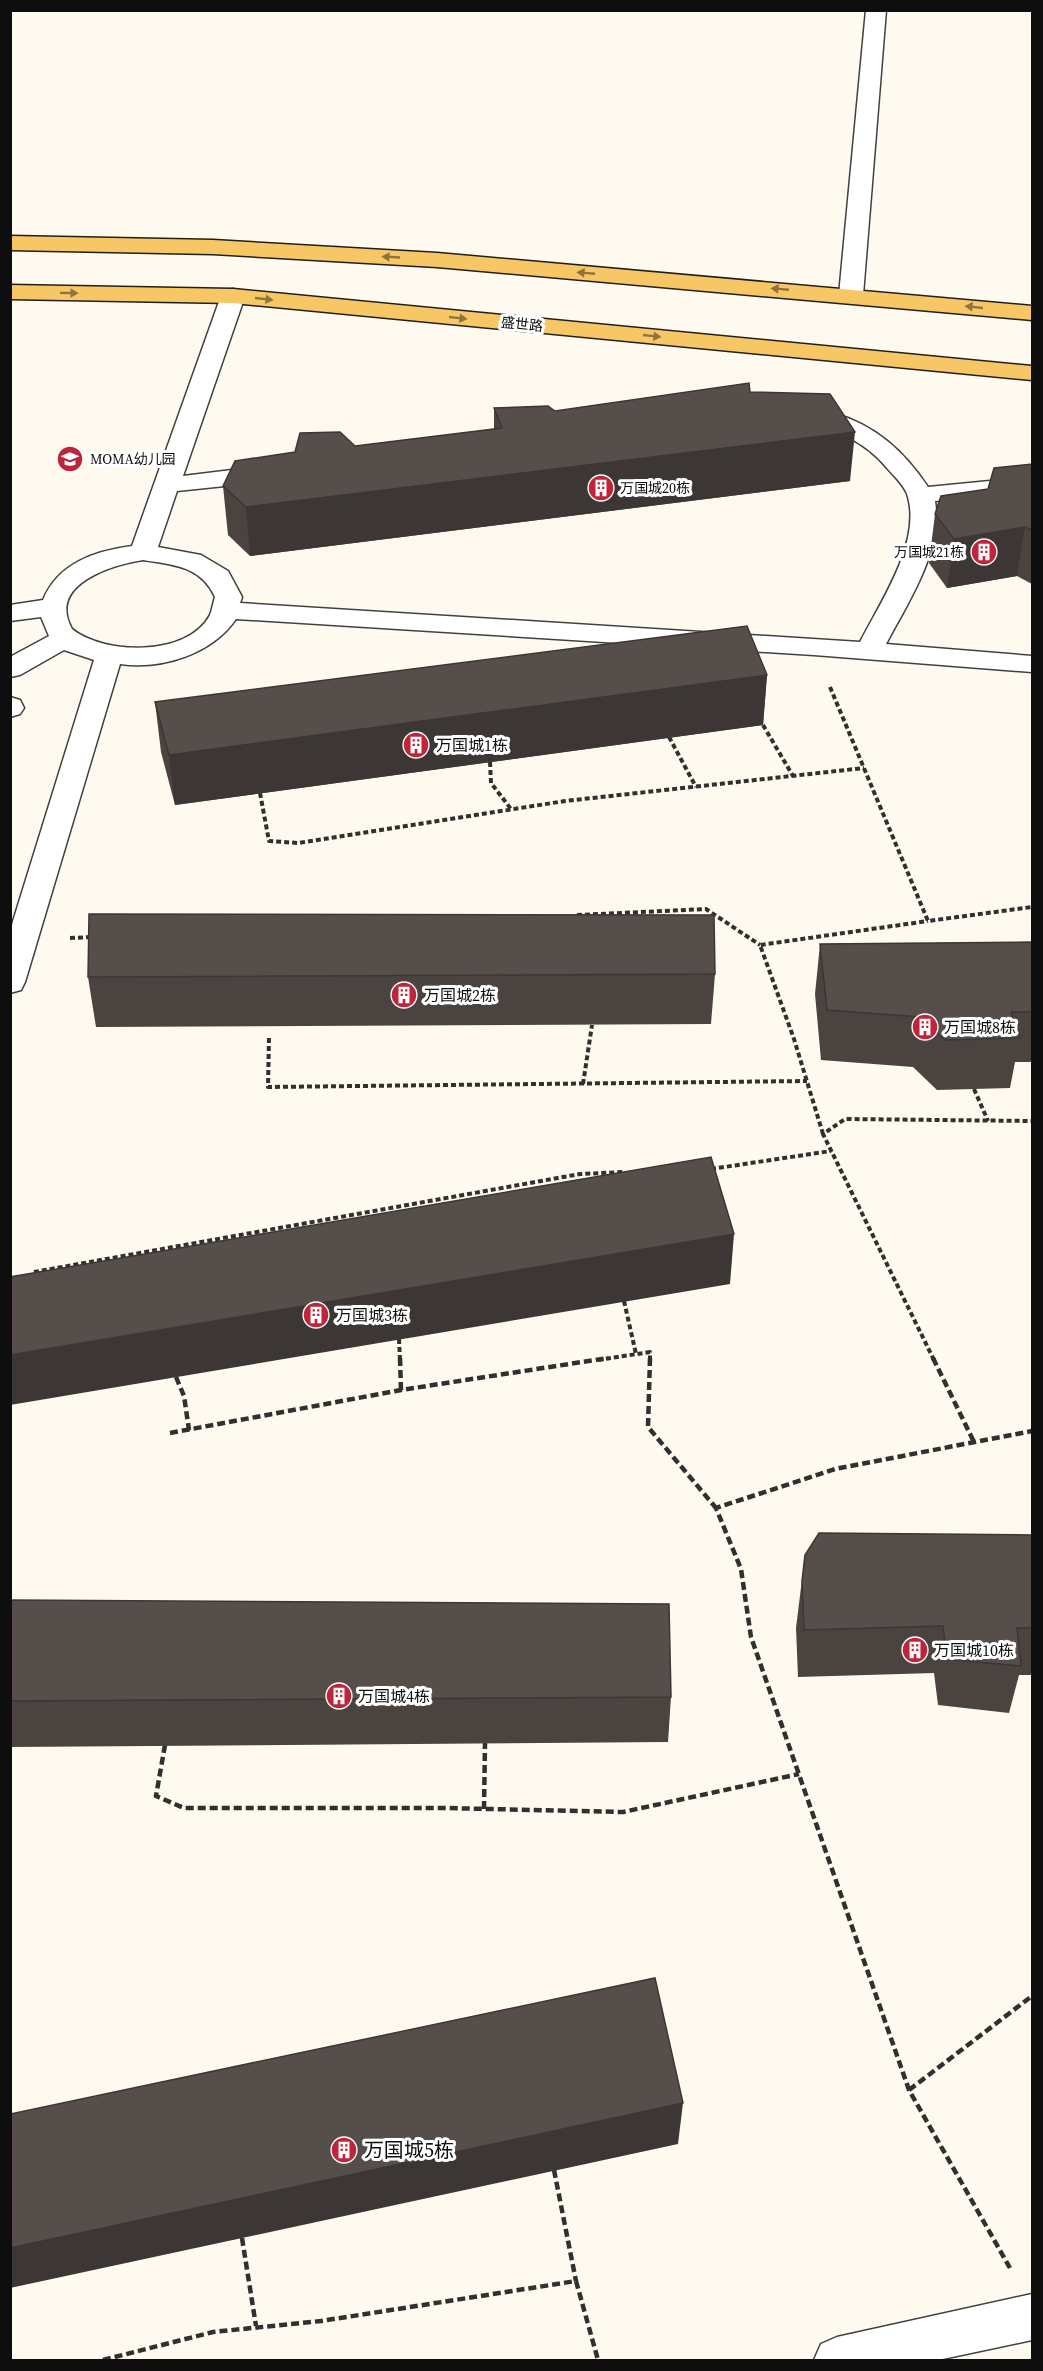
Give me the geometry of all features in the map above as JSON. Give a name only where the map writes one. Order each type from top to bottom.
[{"type":"main road","points":[[10,243],[213,247],[425,259],[1032,313]]},
{"type":"main road","name":"盛世路","points":[[10,292],[233,296],[1032,373]]},
{"type":"street","points":[[851,296],[876,10]]},
{"type":"street","points":[[143,552],[233,296]]},
{"type":"street","points":[[783,415],[803,414],[839,421],[866,434],[894,460],[921,495],[923,523],[916,553],[869,651]]},
{"type":"street","points":[[166,485],[296,470]]},
{"type":"street","points":[[921,495],[1032,485]]},
{"type":"street","points":[[143,552],[173,554],[199,562],[218,575],[228,592],[228,610],[217,627],[198,643],[170,653],[139,658],[109,656],[85,649],[65,638],[54,623],[52,607],[58,591],[72,576],[100,561],[143,552]]},
{"type":"street","points":[[10,613],[52,607]]},
{"type":"street","points":[[228,610],[814,647],[1032,664]]},
{"type":"street","points":[[10,669],[65,638]]},
{"type":"street","points":[[10,982],[109,656]]},
{"type":"street","points":[[837,2361],[1032,2317]]},
{"type":"path","points":[[814,647],[928,921]]},
{"type":"path","points":[[763,725],[793,776]]},
{"type":"path","points":[[669,737],[696,787]]},
{"type":"path","points":[[490,762],[491,783],[512,809]]},
{"type":"path","points":[[260,793],[269,841],[298,843],[512,809],[864,768]]},
{"type":"path","points":[[760,945],[1032,905]]},
{"type":"path","points":[[566,916],[706,909],[760,945],[823,1134],[974,1442]]},
{"type":"path","points":[[23,941],[94,937]]},
{"type":"path","points":[[583,1084],[592,1025]]},
{"type":"path","points":[[269,1038],[268,1087],[807,1081]]},
{"type":"path","points":[[975,1089],[988,1120]]},
{"type":"path","points":[[823,1134],[845,1119],[1032,1121]]},
{"type":"path","points":[[701,1169],[831,1151]]},
{"type":"path","points":[[34,1272],[579,1174],[635,1172]]},
{"type":"path","points":[[624,1301],[636,1354]]},
{"type":"path","points":[[399,1339],[401,1390]]},
{"type":"path","points":[[170,1433],[401,1390],[650,1352],[648,1427],[716,1508],[741,1569],[751,1637],[909,2090],[1015,2277]]},
{"type":"path","points":[[176,1377],[184,1396],[189,1430]]},
{"type":"path","points":[[716,1508],[835,1469],[1032,1431]]},
{"type":"path","points":[[484,1809],[486,1743]]},
{"type":"path","points":[[165,1745],[156,1796],[184,1808],[622,1812],[799,1774]]},
{"type":"path","points":[[909,2090],[1032,1996]]},
{"type":"path","points":[[554,2170],[576,2281],[598,2361]]},
{"type":"path","points":[[242,2238],[256,2326]]},
{"type":"path","points":[[103,2361],[213,2332],[321,2321],[576,2281]]},
{"type":"building","points":[[749,383],[750,392],[830,394],[855,432],[246,507],[223,486],[235,461],[295,452],[300,433],[340,432],[355,446],[502,428],[494,408],[548,406],[555,411]]},
{"type":"building","points":[[1032,464],[1032,530],[1025,527],[954,539],[935,514],[941,496],[988,489],[994,468]]},
{"type":"building","points":[[747,626],[767,675],[169,755],[155,702]]},
{"type":"building","points":[[89,914],[714,915],[715,974],[88,977]]},
{"type":"building","points":[[1032,942],[1032,1012],[1011,1012],[1020,1038],[945,1040],[920,1017],[827,1010],[820,944]]},
{"type":"building","points":[[711,1157],[734,1234],[10,1355],[10,1277]]},
{"type":"building","points":[[819,1533],[1032,1535],[1032,1628],[1017,1628],[1021,1666],[947,1659],[943,1626],[804,1630],[802,1581],[805,1555]]},
{"type":"building","points":[[10,1600],[669,1604],[671,1697],[10,1701]]},
{"type":"building","name":"万国城5栋","points":[[655,1978],[683,2103],[10,2248],[10,2114]]},
{"type":"place","name":"MOMA幼儿园","points":[[70,459]]},
{"type":"place","name":"万国城20栋","points":[[601,488]]},
{"type":"place","name":"万国城21栋","points":[[984,552]]},
{"type":"place","name":"万国城1栋","points":[[416,745]]},
{"type":"place","name":"万国城2栋","points":[[404,995]]},
{"type":"place","name":"万国城8栋","points":[[925,1027]]},
{"type":"place","name":"万国城3栋","points":[[316,1315]]},
{"type":"place","name":"万国城10栋","points":[[915,1650]]},
{"type":"place","name":"万国城4栋","points":[[339,1696]]},
{"type":"place","name":"万国城5栋","points":[[344,2150]]}]
